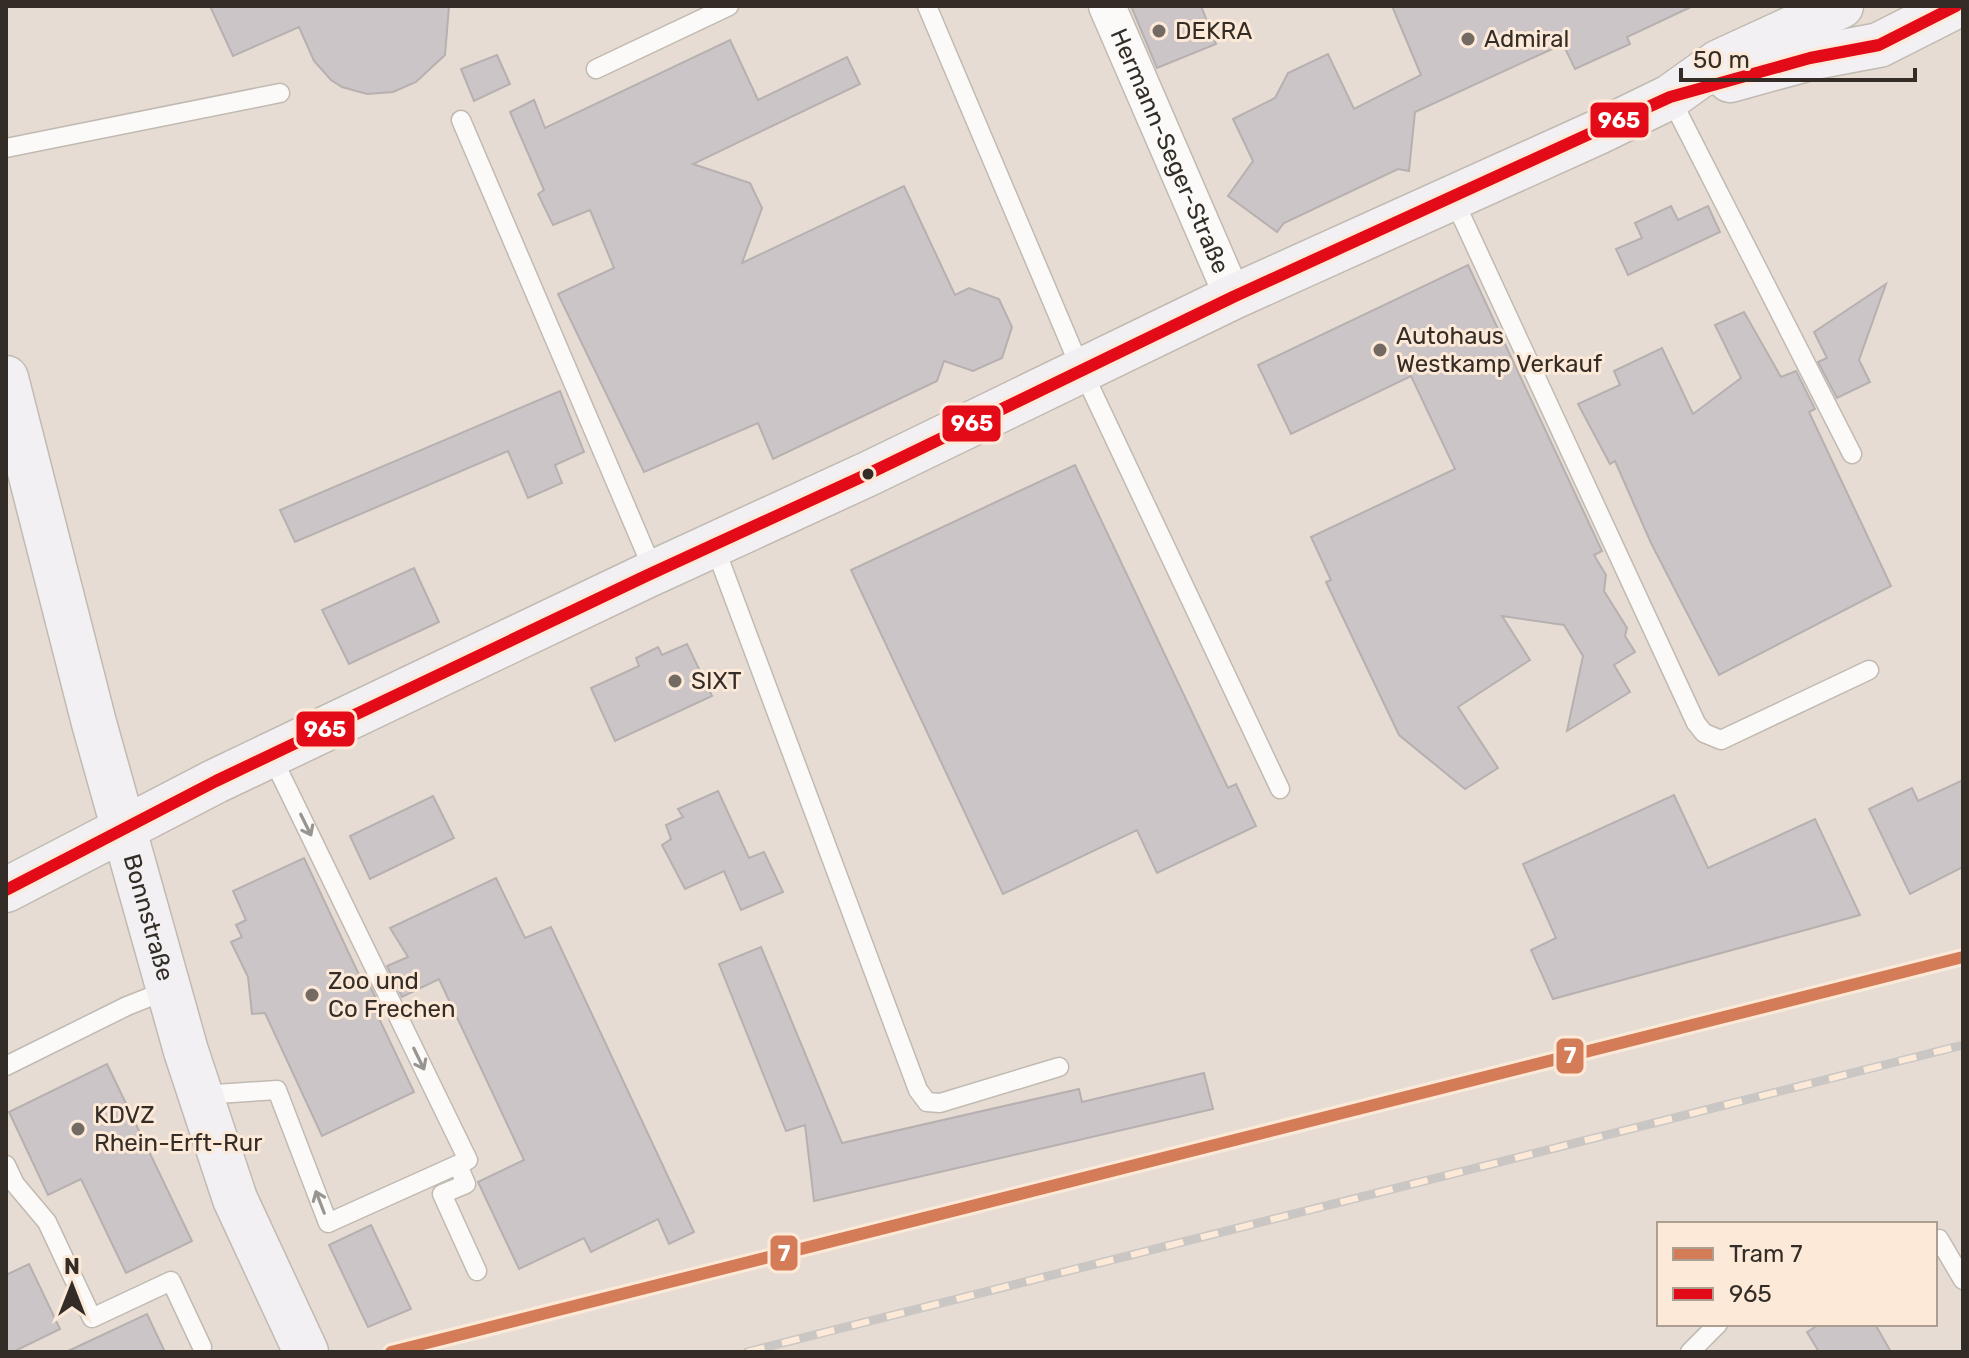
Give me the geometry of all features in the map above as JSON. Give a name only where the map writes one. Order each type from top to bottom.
[{"type":"main road","points":[[1670,97],[1719,62],[1841,6]]},
{"type":"main road","points":[[6,890],[271,755],[654,572],[870,473],[1233,297],[1670,97],[1810,58],[1879,45],[1956,6]]},
{"type":"main road","name":"Bonnstraße","points":[[6,378],[12,431],[186,1051],[235,1199],[306,1352]]},
{"type":"street","name":"Hermann-Seger-Straße","points":[[1107,6],[1233,297]]},
{"type":"lane","points":[[596,69],[729,6]]},
{"type":"lane","points":[[927,6],[1082,370],[1280,789]]},
{"type":"lane","points":[[6,148],[280,93]]},
{"type":"lane","points":[[1670,97],[1852,454]]},
{"type":"lane","points":[[461,120],[654,572]]},
{"type":"lane","points":[[1453,198],[1690,709],[1704,733],[1721,740],[1869,670]]},
{"type":"lane","points":[[714,545],[918,1090],[927,1102],[940,1103],[1059,1067]]},
{"type":"lane","points":[[201,1095],[277,1090],[328,1223],[468,1160],[271,755]]},
{"type":"lane","points":[[6,1066],[127,1006],[171,989]]},
{"type":"lane","points":[[6,1165],[15,1184],[47,1222],[92,1318],[171,1281],[202,1347]]},
{"type":"lane","points":[[458,1165],[466,1184],[442,1194],[477,1271]]},
{"type":"lane","points":[[1937,1240],[1963,1280]]},
{"type":"lane","points":[[1690,1352],[1716,1326]]},
{"type":"building","points":[[210,6],[449,6],[445,55],[416,82],[393,92],[367,94],[342,87],[331,80],[314,61],[299,27],[233,56]]},
{"type":"building","points":[[1131,6],[1201,6],[1216,44],[1157,68]]},
{"type":"building","points":[[1392,6],[1693,6],[1627,37],[1630,44],[1575,69],[1563,44],[1415,112],[1409,171],[1398,169],[1284,223],[1277,232],[1228,196],[1253,161],[1233,119],[1275,98],[1288,73],[1328,54],[1354,109],[1421,75]]},
{"type":"building","points":[[730,40],[758,100],[847,57],[860,84],[693,164],[750,183],[762,208],[742,263],[904,186],[955,295],[969,288],[999,299],[1012,327],[1002,358],[973,371],[944,361],[937,381],[773,459],[758,423],[644,472],[558,294],[614,268],[590,210],[553,225],[538,194],[544,190],[510,112],[534,100],[545,128]]},
{"type":"building","points":[[497,55],[510,84],[474,101],[461,69]]},
{"type":"building","points":[[1671,206],[1678,220],[1708,206],[1720,232],[1628,275],[1616,249],[1642,238],[1635,223]]},
{"type":"building","points":[[1468,265],[1602,551],[1594,555],[1606,575],[1604,591],[1627,628],[1625,636],[1635,652],[1614,665],[1630,692],[1567,731],[1583,656],[1564,625],[1502,616],[1530,660],[1458,707],[1498,768],[1465,789],[1399,735],[1326,582],[1331,580],[1311,537],[1455,469],[1411,376],[1291,434],[1258,365]]},
{"type":"building","points":[[1886,284],[1859,360],[1870,382],[1837,398],[1818,362],[1827,358],[1814,332]]},
{"type":"building","points":[[1744,312],[1781,377],[1796,371],[1815,409],[1809,412],[1891,586],[1719,675],[1651,543],[1615,461],[1610,464],[1578,404],[1620,385],[1614,371],[1662,348],[1693,414],[1741,378],[1715,325]]},
{"type":"building","points":[[560,391],[584,452],[555,465],[562,483],[528,498],[508,451],[295,542],[280,510]]},
{"type":"building","points":[[1075,465],[1228,788],[1236,784],[1256,826],[1157,873],[1137,830],[1003,894],[851,570]]},
{"type":"building","points":[[414,568],[439,622],[349,664],[322,610]]},
{"type":"building","points":[[687,644],[712,696],[615,741],[591,688],[639,666],[636,658],[658,647],[662,655]]},
{"type":"building","points":[[1963,780],[1963,867],[1910,894],[1869,809],[1912,788],[1918,801]]},
{"type":"building","points":[[718,791],[749,858],[764,852],[783,892],[741,910],[724,871],[685,889],[662,845],[671,839],[666,825],[683,817],[678,809]]},
{"type":"building","points":[[1674,795],[1708,868],[1815,819],[1860,915],[1553,999],[1531,950],[1556,938],[1523,864]]},
{"type":"building","points":[[433,796],[454,838],[370,879],[350,836]]},
{"type":"building","points":[[304,858],[361,979],[366,977],[380,1007],[375,1010],[414,1092],[322,1136],[265,1013],[252,1014],[248,977],[231,942],[242,937],[236,925],[246,920],[233,891]]},
{"type":"building","points":[[496,878],[525,938],[551,927],[694,1232],[669,1244],[658,1219],[591,1252],[584,1238],[519,1269],[478,1182],[524,1160],[439,979],[402,997],[387,966],[408,957],[390,928]]},
{"type":"building","points":[[761,947],[842,1143],[1079,1089],[1082,1102],[1204,1073],[1213,1109],[814,1201],[805,1125],[786,1131],[719,964]]},
{"type":"building","points":[[107,1064],[192,1241],[126,1273],[81,1179],[48,1195],[9,1112]]},
{"type":"building","points":[[371,1225],[411,1309],[368,1327],[329,1245]]},
{"type":"building","points":[[29,1264],[60,1329],[13,1352],[6,1352],[6,1275]]},
{"type":"building","points":[[147,1314],[165,1352],[66,1352]]},
{"type":"building","points":[[1817,1326],[1876,1326],[1891,1352],[1819,1352],[1807,1332]]},
{"type":"railway","points":[[747,1352],[1963,1045]]},
{"type":"tram line","name":"7","points":[[391,1352],[1963,957]]},
{"type":"transit line","name":"965","points":[[6,890],[216,781],[648,575],[870,473],[1233,297],[1670,97],[1810,58],[1879,45],[1956,6]]},
{"type":"place","name":"DEKRA","points":[[1159,31]]},
{"type":"place","name":"Admiral","points":[[1468,39]]},
{"type":"place","name":"Autohaus Westkamp Verkauf","points":[[1380,350]]},
{"type":"place","name":"SIXT","points":[[675,681]]},
{"type":"place","name":"Zoo und Co Frechen","points":[[312,995]]},
{"type":"place","name":"KDVZ Rhein-Erft-Rur","points":[[78,1129]]}]
